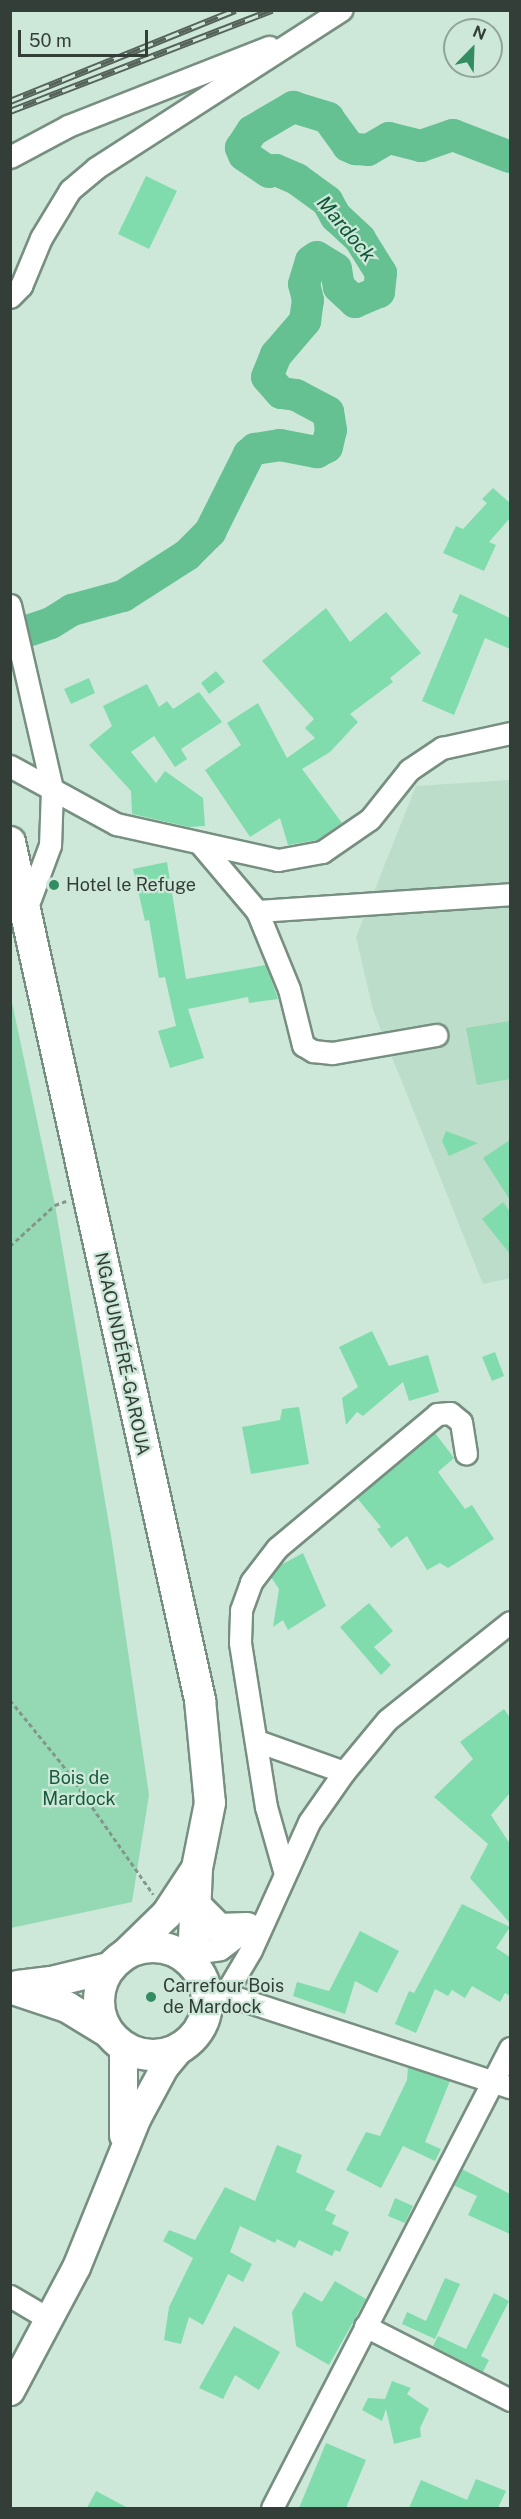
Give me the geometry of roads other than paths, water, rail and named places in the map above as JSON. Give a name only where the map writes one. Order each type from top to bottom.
[{"type":"highway","name":"NGAOUNDÉRÉ-GAROUA","points":[[10,842],[200,1700],[210,1803],[197,1868],[180,1909],[118,1960]]},
{"type":"highway","points":[[180,1909],[219,1929],[257,1920]]},
{"type":"highway","points":[[10,1987],[67,2007],[115,2039],[150,2054],[179,2049],[197,2032],[216,2001],[193,1959],[180,1909]]},
{"type":"highway","points":[[10,1987],[51,1982],[162,1947],[193,1959]]},
{"type":"highway","points":[[115,2039],[99,2011],[99,1988],[118,1960]]},
{"type":"main road","points":[[115,2039],[126,2107],[120,2160]]},
{"type":"main road","points":[[10,2391],[76,2267],[151,2089],[179,2049]]},
{"type":"street","points":[[10,297],[21,285],[41,238],[70,190],[96,168],[226,87],[295,38],[341,10]]},
{"type":"street","points":[[10,157],[69,126],[295,38]]},
{"type":"street","points":[[10,605],[52,789],[50,845],[26,910]]},
{"type":"street","points":[[10,766],[116,825],[278,860],[322,852],[370,819],[408,770],[442,747],[510,733]]},
{"type":"street","points":[[201,845],[257,910],[289,989],[303,1045],[313,1051],[332,1053],[436,1035]]},
{"type":"street","points":[[257,910],[510,894]]},
{"type":"street","points":[[285,1874],[266,1808],[240,1642],[241,1610],[251,1582],[277,1548],[437,1414],[450,1413],[461,1422],[466,1454]]},
{"type":"street","points":[[502,2084],[216,2001],[251,1950],[257,1920],[285,1874],[309,1822],[344,1772],[387,1720],[508,1622]]},
{"type":"street","points":[[257,1741],[344,1772]]},
{"type":"street","points":[[193,1959],[220,1949],[257,1920]]},
{"type":"street","points":[[272,2508],[364,2326],[502,2084],[510,2048]]},
{"type":"street","points":[[10,2296],[49,2319]]},
{"type":"street","points":[[364,2326],[510,2400]]},
{"type":"waterway","name":"Mardock","points":[[10,637],[51,623],[72,610],[123,596],[187,555],[210,532],[249,454],[255,449],[280,445],[317,452],[327,447],[331,430],[328,412],[296,395],[281,393],[267,377],[276,355],[305,321],[308,300],[304,284],[311,261],[317,257],[336,269],[339,287],[355,302],[379,292],[381,273],[360,239],[336,217],[327,201],[297,179],[276,170],[269,172],[244,155],[241,148],[252,131],[293,107],[328,118],[348,146],[355,149],[368,150],[389,138],[421,146],[453,135],[510,157]]},
{"type":"railway","points":[[10,101],[235,10]]},
{"type":"railway","points":[[10,111],[272,10]]},
{"type":"place","name":"Hotel le Refuge","points":[[54,885]]},
{"type":"place","name":"Carrefour Bois de Mardock","points":[[151,1997]]},
{"type":"park label","name":"Bois de Mardock","points":[[79,1789]]}]
